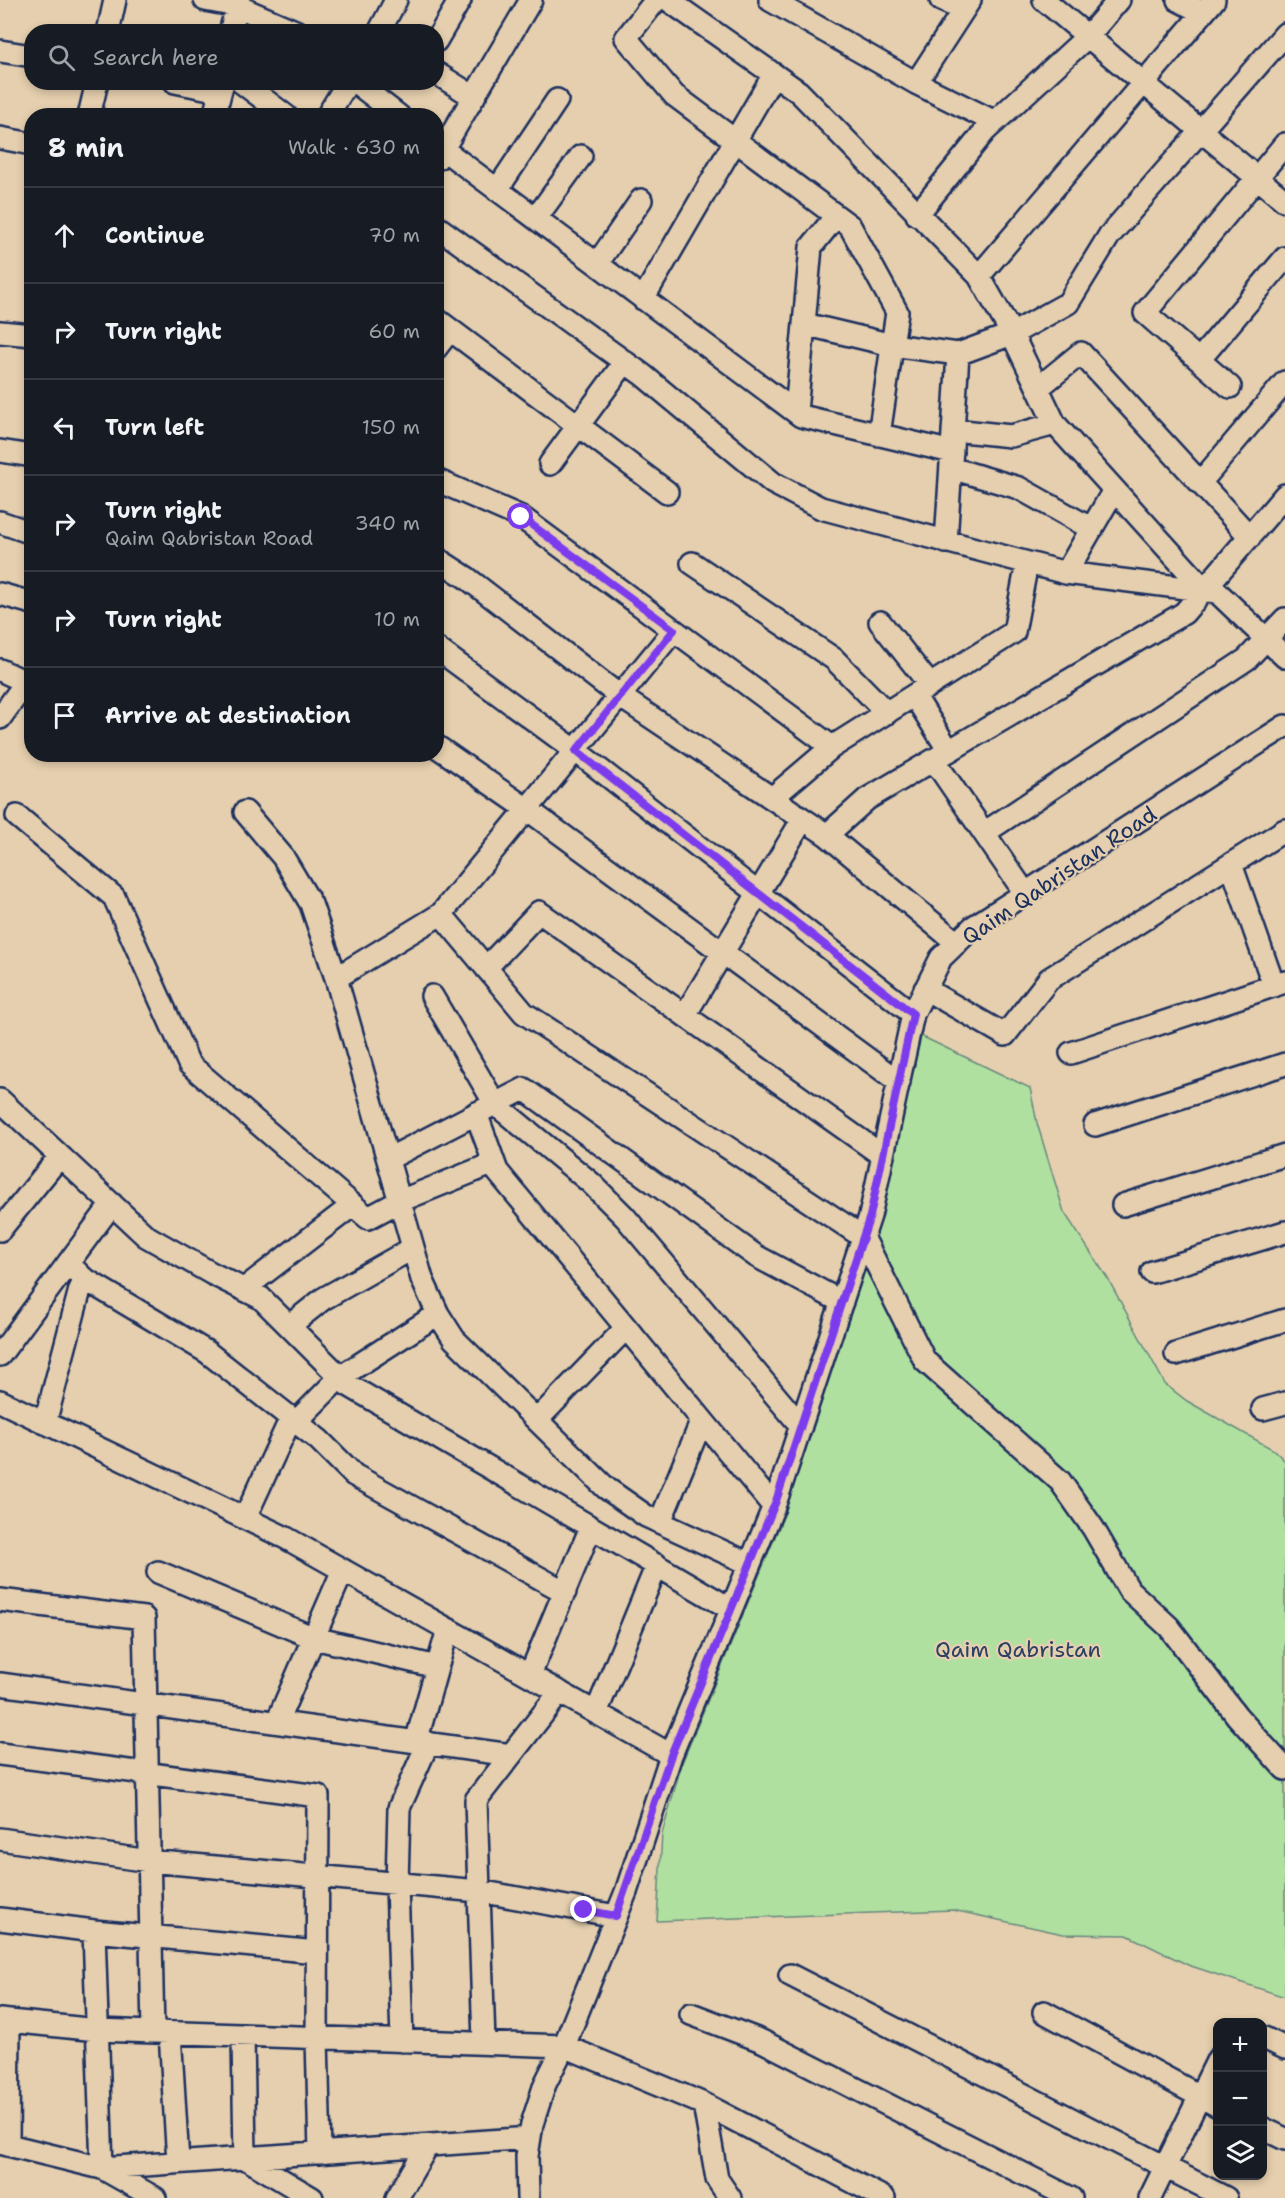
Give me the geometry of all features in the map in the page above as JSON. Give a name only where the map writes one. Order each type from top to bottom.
[{"type":"street","points":[[110,24],[115,0]]},
{"type":"street","points":[[205,0],[238,3],[281,24]]},
{"type":"street","points":[[383,24],[396,0]]},
{"type":"street","points":[[444,27],[460,0]]},
{"type":"street","points":[[444,143],[531,0]]},
{"type":"street","points":[[657,0],[627,38],[674,95],[850,226],[897,312],[879,435]]},
{"type":"street","points":[[668,0],[799,92],[979,276],[1012,334],[1055,424],[1205,590]]},
{"type":"street","points":[[770,0],[916,83],[995,122]]},
{"type":"street","points":[[916,83],[967,5],[941,0]]},
{"type":"street","points":[[1044,0],[1285,201]]},
{"type":"street","points":[[917,215],[995,122],[1088,36],[1119,0]]},
{"type":"street","points":[[979,276],[1208,7],[1178,0]]},
{"type":"street","points":[[232,24],[238,3]]},
{"type":"street","points":[[804,324],[892,345],[958,354],[1012,334],[1068,303],[1109,236],[1285,34]]},
{"type":"street","points":[[0,51],[24,55]]},
{"type":"street","points":[[644,299],[774,74]]},
{"type":"street","points":[[444,78],[474,97]]},
{"type":"street","points":[[91,108],[95,90]]},
{"type":"street","points":[[216,108],[221,90]]},
{"type":"street","points":[[252,90],[275,108]]},
{"type":"street","points":[[332,108],[343,90]]},
{"type":"street","points":[[365,90],[389,108]]},
{"type":"street","points":[[497,190],[557,100]]},
{"type":"street","points":[[0,138],[24,142]]},
{"type":"street","points":[[1230,387],[1145,313],[1285,144]]},
{"type":"street","points":[[444,154],[536,218],[801,416],[879,435],[951,460],[1019,488],[1092,529]]},
{"type":"street","points":[[536,218],[581,156]]},
{"type":"street","points":[[597,264],[640,200]]},
{"type":"street","points":[[796,412],[811,247],[836,216]]},
{"type":"street","points":[[444,232],[625,362],[773,483],[821,508],[1066,573],[1217,592],[1285,657]]},
{"type":"street","points":[[1199,360],[1285,258]]},
{"type":"street","points":[[444,325],[667,492]]},
{"type":"street","points":[[0,332],[24,334]]},
{"type":"street","points":[[1038,388],[1081,353],[1250,537]]},
{"type":"street","points":[[946,542],[958,354]]},
{"type":"street","points":[[550,464],[625,362]]},
{"type":"street","points":[[1200,483],[1285,382]]},
{"type":"street","points":[[953,430],[1011,436],[1055,424]]},
{"type":"street","points":[[0,452],[24,455]]},
{"type":"street","points":[[444,483],[521,517],[832,747]]},
{"type":"street","points":[[1066,573],[1114,490]]},
{"type":"street","points":[[826,835],[867,800],[1184,613],[1285,495]]},
{"type":"street","points":[[0,522],[24,530]]},
{"type":"street","points":[[444,563],[467,578],[621,697],[826,835],[957,943]]},
{"type":"street","points":[[692,563],[834,659],[887,712]]},
{"type":"street","points":[[772,798],[832,747],[1014,632],[1027,563]]},
{"type":"street","points":[[0,594],[24,601]]},
{"type":"street","points":[[984,833],[1247,659],[1285,619]]},
{"type":"street","points":[[880,622],[922,690],[941,755],[984,833],[1025,893]]},
{"type":"street","points":[[336,978],[441,914],[674,630]]},
{"type":"street","points":[[444,654],[576,751],[913,1014]]},
{"type":"street","points":[[0,670],[24,677]]},
{"type":"street","points":[[0,718],[24,685]]},
{"type":"street","name":"Qaim Qabristan Road","points":[[528,2198],[527,2156],[545,2084],[564,2046],[616,1916],[671,1755],[774,1507],[863,1237],[913,1014],[941,958],[973,927],[1285,726]]},
{"type":"street","points":[[444,752],[528,810],[899,1082]]},
{"type":"street","points":[[245,812],[283,857],[311,904],[336,978],[422,1279],[438,1314],[454,1338],[606,1488],[660,1522],[750,1564]]},
{"type":"street","points":[[17,816],[114,897],[189,1064],[368,1218],[400,1201],[494,1163]]},
{"type":"street","points":[[685,1015],[803,819]]},
{"type":"street","points":[[926,989],[1005,1035],[1049,979],[1231,864],[1284,834]]},
{"type":"street","points":[[1071,1053],[1280,984],[1231,864]]},
{"type":"street","points":[[486,968],[538,912],[883,1156]]},
{"type":"street","points":[[441,914],[524,1013],[863,1237],[925,1361],[1060,1481],[1094,1528],[1129,1590],[1169,1627],[1237,1716],[1285,1769]]},
{"type":"street","points":[[432,996],[495,1104],[591,1183],[625,1217],[801,1426]]},
{"type":"street","points":[[1095,1125],[1285,1064]]},
{"type":"street","points":[[388,1159],[524,1089],[756,1256],[842,1302]]},
{"type":"street","points":[[3,1108],[60,1156],[147,1236],[166,1249],[261,1298],[348,1385],[731,1609]]},
{"type":"street","points":[[476,1113],[497,1171],[774,1507]]},
{"type":"street","points":[[1123,1205],[1285,1155]]},
{"type":"street","points":[[0,1230],[60,1156]]},
{"type":"street","points":[[0,1355],[111,1204]]},
{"type":"street","points":[[244,1289],[353,1205]]},
{"type":"street","points":[[1152,1272],[1285,1232]]},
{"type":"street","points":[[289,1326],[323,1299],[413,1248]]},
{"type":"street","points":[[68,1263],[83,1278],[207,1352],[294,1420],[354,1475],[565,1592]]},
{"type":"street","points":[[45,1423],[83,1278]]},
{"type":"street","points":[[245,1518],[294,1420],[340,1377],[438,1314]]},
{"type":"street","points":[[1176,1354],[1285,1320]]},
{"type":"street","points":[[537,1420],[626,1328]]},
{"type":"street","points":[[0,1401],[245,1518],[343,1570],[671,1755]]},
{"type":"street","points":[[1263,1409],[1285,1403]]},
{"type":"street","points":[[660,1522],[702,1420]]},
{"type":"street","points":[[530,1675],[591,1527]]},
{"type":"street","points":[[596,1713],[657,1565]]},
{"type":"street","points":[[277,1722],[343,1570]]},
{"type":"street","points":[[158,1572],[314,1638],[437,1667]]},
{"type":"street","points":[[0,1600],[144,1618],[151,1937],[178,2162]]},
{"type":"street","points":[[402,2041],[397,1884],[399,1808],[422,1743],[437,1667],[448,1629]]},
{"type":"street","points":[[0,1684],[511,1755]]},
{"type":"street","points":[[484,2043],[476,1800],[560,1692]]},
{"type":"street","points":[[0,1754],[318,1796],[317,2038],[320,2153]]},
{"type":"street","points":[[0,1839],[149,1861],[479,1891],[616,1916]]},
{"type":"street","points":[[0,1919],[151,1937],[317,1952]]},
{"type":"street","points":[[94,1931],[102,2168]]},
{"type":"street","points":[[790,1975],[1226,2198]]},
{"type":"street","points":[[1044,2012],[1209,2102]]},
{"type":"street","points":[[692,2014],[762,2041],[1071,2198]]},
{"type":"street","points":[[155,2198],[102,2168],[4,2144],[5,2020],[97,2030],[564,2046],[704,2104],[883,2198]]},
{"type":"street","points":[[243,2036],[245,2158]]},
{"type":"street","points":[[1267,2039],[1285,2048]]},
{"type":"street","points":[[1150,2198],[1165,2168],[1209,2102],[1215,2072]]},
{"type":"street","points":[[704,2104],[717,2179],[730,2198]]},
{"type":"street","points":[[1267,2130],[1285,2139]]},
{"type":"street","points":[[102,2168],[530,2138]]},
{"type":"street","points":[[397,2198],[428,2145]]},
{"type":"street","points":[[245,2158],[312,2198]]},
{"type":"green space","name":"Qaim Qabristan","points":[[921,1036],[1030,1088],[1037,1123],[1064,1212],[1108,1279],[1165,1384],[1187,1401],[1274,1450],[1285,1461],[1285,1997],[1188,1965],[1127,1935],[1063,1934],[953,1910],[657,1921],[662,1834],[682,1763],[784,1515],[873,1246]]},
{"type":"route","points":[[521,517],[674,630],[576,751],[913,1014],[870,1216],[776,1501],[671,1755],[616,1916],[584,1910]]}]
